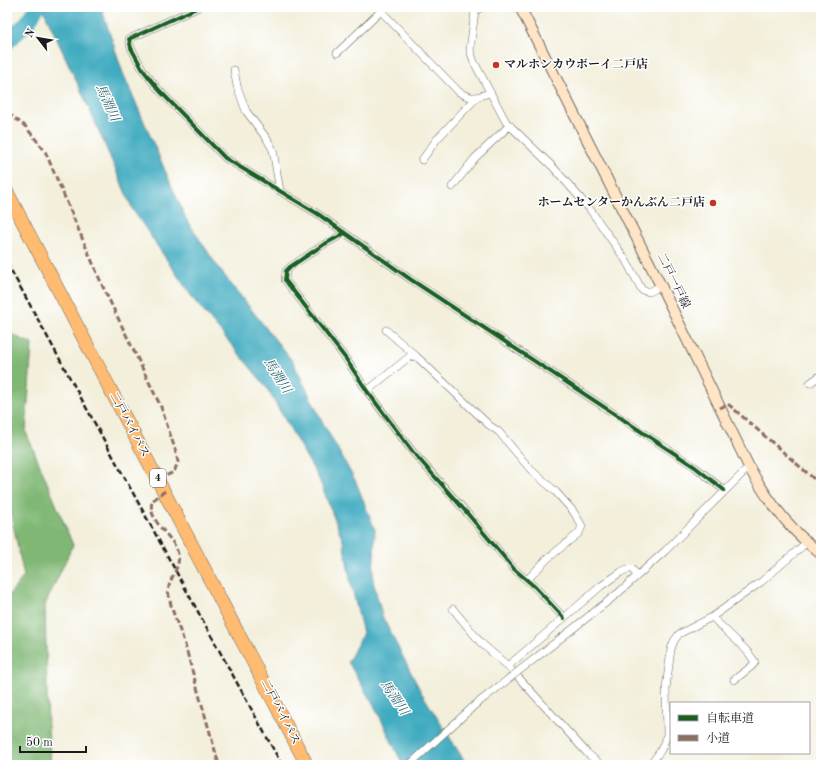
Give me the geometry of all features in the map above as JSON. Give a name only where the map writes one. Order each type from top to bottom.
[{"type":"highway","name":"二戸バイパス","points":[[7,192],[104,379],[162,485],[307,765]]},
{"type":"main road","name":"二戸一戸線","points":[[520,7],[661,286],[758,484],[781,516],[806,543],[821,554]]},
{"type":"street","points":[[199,7],[129,40],[131,48],[143,70],[159,90],[225,158],[318,214],[410,279],[695,467],[724,490]]},
{"type":"street","points":[[482,7],[475,10],[470,50],[474,62],[506,122],[554,167],[589,208],[625,259],[642,290],[649,292],[661,286]]},
{"type":"street","points":[[337,53],[381,11],[459,92],[468,97],[477,97],[490,93]]},
{"type":"street","points":[[234,70],[237,86],[246,111],[268,139],[273,150],[280,191]]},
{"type":"street","points":[[422,160],[437,139],[477,97]]},
{"type":"street","points":[[452,187],[475,158],[510,125]]},
{"type":"street","points":[[345,233],[323,245],[290,267],[286,271],[285,280],[346,358],[367,391],[412,452],[468,514],[514,569],[528,580],[564,618]]},
{"type":"street","points":[[386,330],[416,356],[489,425],[499,432],[531,470],[555,491],[573,511],[582,526],[579,533],[547,559],[528,580]]},
{"type":"street","points":[[367,391],[409,357],[416,356]]},
{"type":"street","points":[[810,383],[821,375]]},
{"type":"street","points":[[409,765],[475,705],[616,594],[666,551],[724,490],[749,467]]},
{"type":"street","points":[[650,765],[661,750],[667,735],[666,688],[671,649],[674,641],[679,634],[712,617],[761,582],[806,543]]},
{"type":"street","points":[[508,666],[601,586],[627,569],[632,570],[637,575]]},
{"type":"street","points":[[453,609],[481,643],[508,666],[587,753],[601,765]]},
{"type":"street","points":[[712,617],[747,651],[755,662],[734,680]]},
{"type":"green space","points":[[7,332],[32,344],[26,432],[73,545],[45,605],[48,729],[51,765],[7,765],[7,598],[24,576],[7,496]]},
{"type":"water","name":"馬淵川","points":[[42,7],[101,7],[123,73],[186,219],[220,270],[293,362],[322,421],[356,482],[375,530],[373,581],[383,618],[421,692],[467,765],[403,765],[377,711],[348,662],[363,633],[351,584],[343,541],[319,479],[265,385],[194,300],[133,210],[88,106]]},
{"type":"waterway","points":[[7,42],[27,23],[37,7]]},
{"type":"railway","points":[[7,263],[282,765]]},
{"type":"marked path","points":[[7,116],[12,116],[25,126],[45,151],[103,287],[161,407],[178,462],[174,472],[159,479]]},
{"type":"marked path","points":[[720,408],[728,404],[821,485]]},
{"type":"marked path","points":[[165,491],[152,501],[153,516],[176,547],[178,554],[178,564],[168,590],[170,602],[185,645],[219,765]]},
{"type":"cycle path","points":[[199,7],[129,39],[131,48],[143,70],[159,90],[225,158],[318,214],[410,279],[695,467],[724,490]]},
{"type":"cycle path","points":[[345,233],[323,245],[290,267],[286,271],[285,280],[346,359],[367,391],[412,451],[514,569],[535,587],[564,618]]},
{"type":"place","name":"マルホンカウボーイ二戸店","points":[[496,65]]},
{"type":"place","name":"ホームセンターかんぶん二戸店","points":[[713,203]]}]
